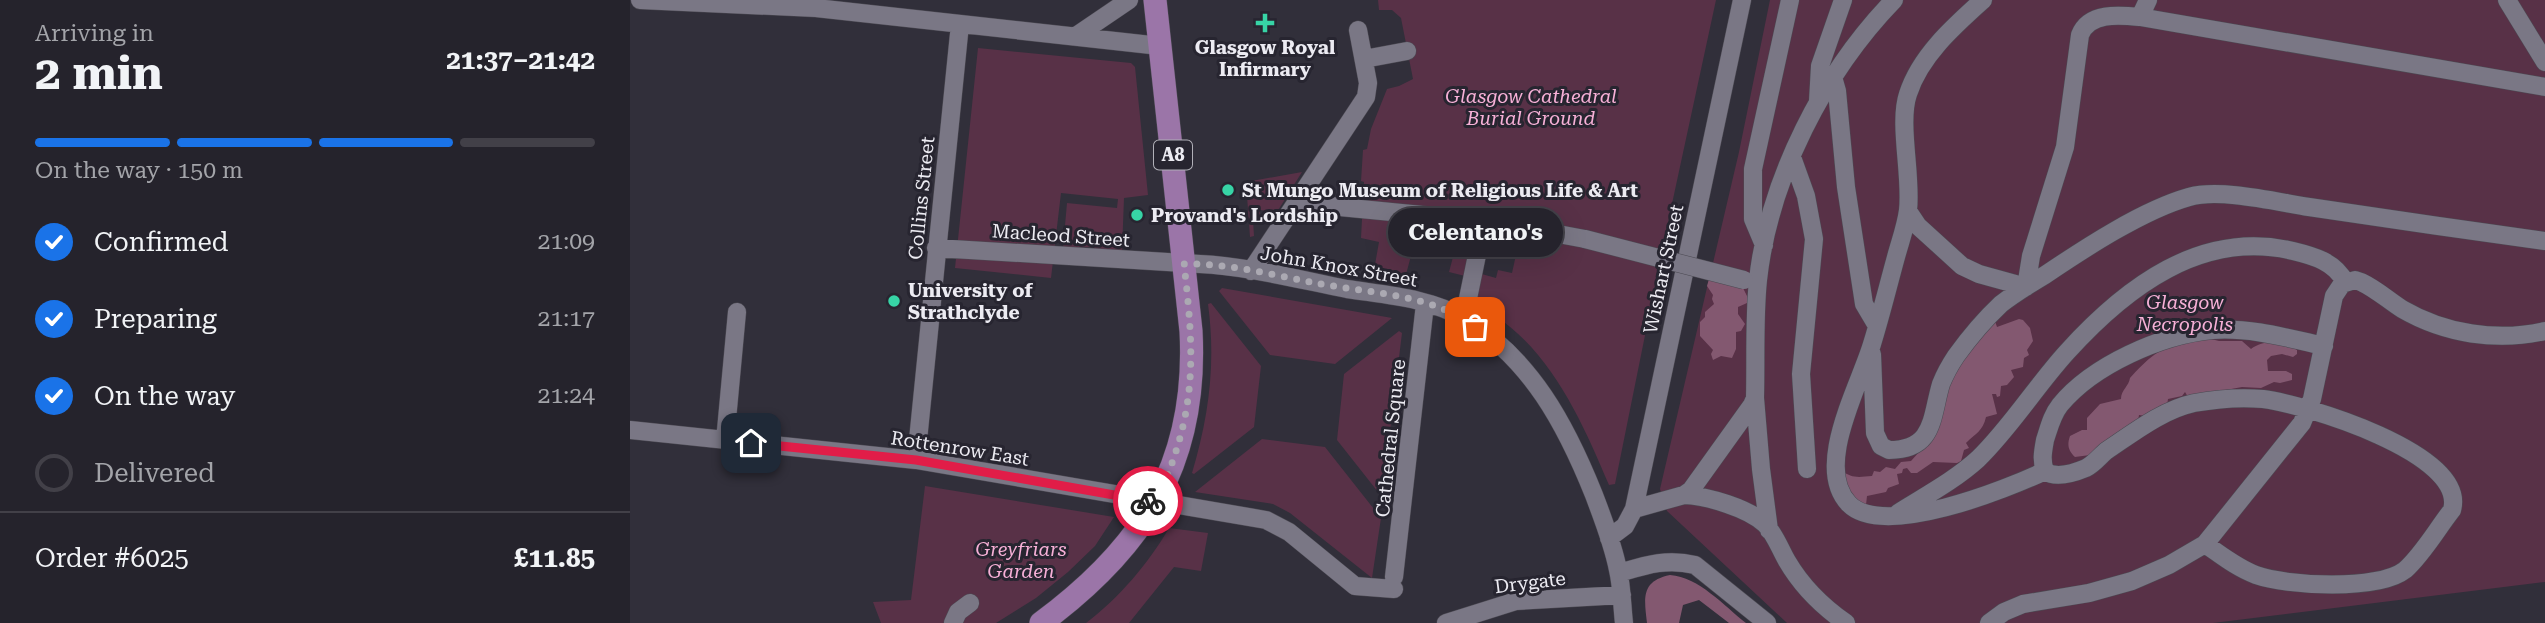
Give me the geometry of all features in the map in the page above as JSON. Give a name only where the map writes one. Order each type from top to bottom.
[{"type":"main road","name":"A8","points":[[1041,623],[1105,570],[1129,542],[1156,502],[1182,436],[1189,399],[1192,348],[1155,0]]},
{"type":"street","points":[[640,0],[722,1],[816,8],[1160,46]]},
{"type":"street","points":[[1076,36],[1129,0]]},
{"type":"street","name":"Wishart Street","points":[[1609,538],[1625,526],[1634,509],[1742,0]]},
{"type":"street","points":[[1764,244],[1754,219],[1752,179],[1790,0]]},
{"type":"street","points":[[1818,102],[1820,66],[1843,0]]},
{"type":"street","points":[[1769,530],[1755,398],[1751,281],[1792,157],[1818,102],[1855,44],[1894,0]]},
{"type":"street","points":[[1983,0],[1938,44],[1921,67],[1908,93],[1905,111],[1909,169],[1908,211],[1872,345],[1849,406],[1840,439],[1835,474],[1842,495],[1854,509],[1872,515],[1893,516],[1945,508],[2012,486],[2045,471]]},
{"type":"street","points":[[2140,17],[2148,0]]},
{"type":"street","points":[[2507,0],[2545,62]]},
{"type":"street","points":[[2026,287],[2034,249],[2065,147],[2083,28],[2091,20],[2102,17],[2140,17],[2545,88]]},
{"type":"street","name":"Collins Street","points":[[916,460],[960,24]]},
{"type":"street","points":[[1251,271],[1299,203],[1366,97],[1368,83],[1358,30]]},
{"type":"street","points":[[1364,59],[1407,51]]},
{"type":"street","points":[[1833,77],[1864,304],[1877,326]]},
{"type":"street","points":[[1792,157],[1806,196],[1814,239],[1801,374],[1807,469]]},
{"type":"street","points":[[1872,345],[1877,437],[1885,448],[1904,449],[1919,443],[1926,436],[1943,379],[1958,354],[1993,312],[2073,257],[2145,216],[2187,197],[2206,194],[2545,240]]},
{"type":"street","points":[[1299,203],[1484,221],[1585,239],[1751,281]]},
{"type":"street","points":[[1908,211],[1918,226],[1962,266],[1979,274],[2026,287]]},
{"type":"street","points":[[1464,318],[1484,221]]},
{"type":"street","points":[[1893,516],[1976,461],[2069,349],[2121,299],[2168,267],[2214,250],[2258,246],[2313,256],[2337,270],[2345,282]]},
{"type":"street","name":"Macleod Street","points":[[936,248],[1184,264]]},
{"type":"street","name":"John Knox Street","points":[[1184,264],[1251,271],[1425,304],[1464,318],[1520,363],[1567,432],[1584,472],[1619,573],[1624,623]]},
{"type":"street","points":[[1989,623],[2004,612],[2023,604],[2089,593],[2132,581],[2169,565],[2205,544],[2290,440],[2309,408],[2334,296],[2345,282],[2361,282],[2416,316],[2463,332],[2506,336],[2545,331]]},
{"type":"street","name":"Cathedral Square","points":[[1156,502],[1266,520],[1289,532],[1355,586],[1394,583],[1425,304]]},
{"type":"street","points":[[725,441],[737,312]]},
{"type":"street","points":[[2045,471],[2042,458],[2044,446],[2059,407],[2082,383],[2127,356],[2179,336],[2216,330],[2247,331],[2324,346]]},
{"type":"street","points":[[1684,495],[1700,480],[1755,398]]},
{"type":"street","points":[[2045,471],[2053,475],[2090,466],[2161,415],[2193,404],[2243,398],[2262,399],[2309,408],[2398,443],[2425,460],[2448,486],[2453,500],[2452,510],[2412,561],[2400,573],[2380,579],[2315,585],[2273,579],[2238,567],[2205,544]]},
{"type":"street","name":"Rottenrow East","points":[[630,430],[916,460],[1156,502]]},
{"type":"street","points":[[1634,509],[1684,495],[1708,498],[1749,514],[1769,530],[1802,582],[1834,615],[1846,623]]},
{"type":"street","points":[[1619,573],[1664,561],[1682,561],[1695,565],[1767,623]]},
{"type":"street","name":"Drygate","points":[[1446,623],[1516,601],[1622,596]]},
{"type":"street","points":[[953,623],[958,612],[970,603]]},
{"type":"green space","name":"Glasgow Necropolis","points":[[1378,0],[1716,0],[1662,250],[1713,263],[1770,0],[2545,0],[2545,582],[2213,623],[1787,623],[1667,511],[1660,489],[1709,279],[1659,266],[1615,484],[1609,485],[1570,402],[1536,352],[1515,331],[1491,313],[1463,299],[1465,276],[1449,272],[1456,246],[1416,237],[1404,282],[1373,276],[1379,242],[1361,238],[1363,150],[1367,149],[1371,129],[1387,89],[1413,79],[1401,18],[1392,10],[1379,10]],"holes":[[[1488,240],[1518,246],[1512,273],[1498,270],[1496,278],[1478,273]]]},
{"type":"green space","points":[[978,48],[1131,63],[1135,67],[1148,195],[1124,198],[1122,251],[1097,252],[1094,247],[1063,248],[1067,203],[1117,208],[1118,199],[1061,193],[1051,278],[955,268]]},
{"type":"green space","points":[[1302,172],[1277,212],[1260,210],[1260,220],[1253,220],[1254,236],[1250,237],[1246,182]]},
{"type":"green space","points":[[1222,288],[1392,318],[1335,364],[1270,355],[1219,291]]},
{"type":"green space","points":[[1211,303],[1261,366],[1254,427],[1194,474],[1192,473],[1207,410],[1211,368],[1208,304]]},
{"type":"green space","points":[[1399,331],[1402,333],[1382,497],[1337,440],[1344,374]]},
{"type":"green space","points":[[1262,439],[1325,447],[1381,518],[1372,578],[1290,513],[1273,504],[1195,492]]},
{"type":"green space","name":"Greyfriars Garden","points":[[925,486],[1114,517],[1095,546],[1068,572],[1036,598],[996,623],[881,623],[873,602],[911,600]]},
{"type":"green space","points":[[1169,528],[1208,533],[1201,571],[1174,567],[1129,623],[1086,623],[1132,580]]},
{"type":"shaded area","points":[[1709,279],[1743,288],[1748,298],[1747,303],[1738,307],[1738,314],[1745,324],[1741,331],[1736,332],[1736,349],[1732,358],[1721,356],[1713,360],[1713,350],[1700,336],[1700,322],[1705,317],[1705,312],[1714,304],[1713,295],[1707,286]]},
{"type":"shaded area","points":[[2019,319],[2030,328],[2033,341],[2027,350],[2029,355],[2024,358],[2023,367],[2011,370],[2014,377],[2007,385],[2001,386],[2000,396],[1992,394],[1997,414],[1986,417],[1981,429],[1966,443],[1969,448],[1964,450],[1961,461],[1933,462],[1917,473],[1903,469],[1902,473],[1897,474],[1899,484],[1888,488],[1886,492],[1867,496],[1866,505],[1853,498],[1841,470],[1852,476],[1872,476],[1874,471],[1880,472],[1886,467],[1895,469],[1901,462],[1911,461],[1928,442],[1950,380],[1962,359],[1995,321],[1997,327]]},
{"type":"shaded area","points":[[2203,337],[2219,341],[2242,341],[2251,349],[2268,342],[2292,347],[2297,350],[2293,357],[2282,354],[2271,356],[2267,360],[2268,371],[2286,371],[2292,374],[2292,380],[2274,382],[2261,388],[2242,387],[2188,397],[2185,392],[2182,396],[2168,399],[2167,405],[2146,416],[2139,415],[2138,421],[2090,455],[2075,457],[2069,447],[2070,436],[2087,430],[2087,418],[2100,404],[2121,399],[2130,378],[2155,354]]},
{"type":"shaded area","points":[[1670,575],[1681,577],[1701,587],[1746,623],[1729,623],[1699,600],[1683,605],[1679,623],[1647,623],[1646,592],[1654,582]]},
{"type":"way so far","points":[[1148,501],[1156,502],[1172,467],[1182,436],[1189,399],[1192,348],[1184,264],[1251,271],[1399,298],[1446,310],[1464,318],[1475,327]]},
{"type":"place","name":"Glasgow Royal Infirmary","points":[[1265,23]]},
{"type":"place","name":"St Mungo Museum of Religious Life & Art","points":[[1228,190]]},
{"type":"place","name":"Provand's Lordship","points":[[1137,215]]},
{"type":"place","name":"University of Strathclyde","points":[[894,301]]},
{"type":"place","name":"Celentano's","points":[[1475,327]]},
{"type":"route","points":[[751,443],[916,460],[1148,501]]},
{"type":"park label","name":"Glasgow Cathedral Burial Ground","points":[[1531,107]]}]
